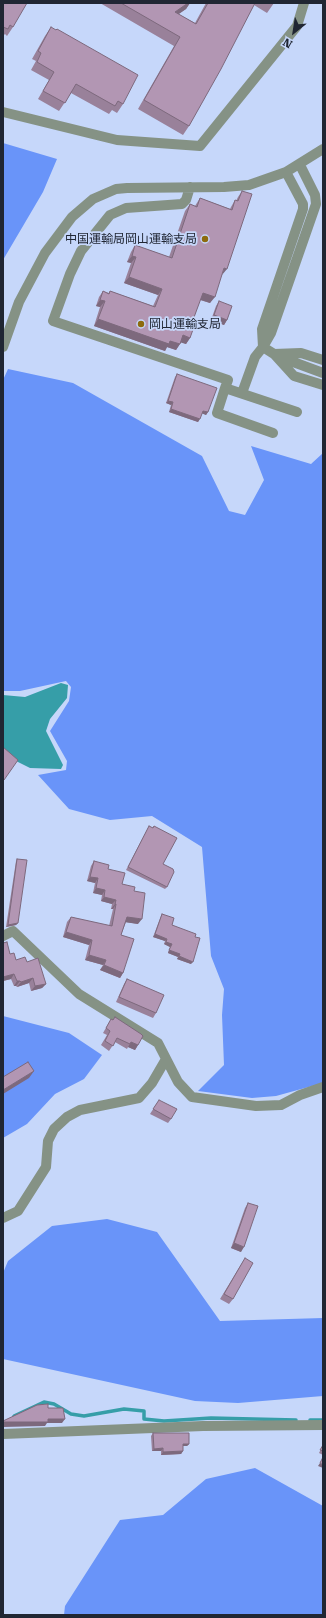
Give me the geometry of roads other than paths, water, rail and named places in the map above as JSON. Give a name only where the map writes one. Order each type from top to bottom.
[{"type":"street","points":[[3,112],[117,140],[200,146],[297,26],[304,3]]},
{"type":"street","points":[[3,347],[19,302],[38,265],[55,239],[82,207],[93,200],[116,189],[249,185],[286,172],[300,165],[323,149]]},
{"type":"street","points":[[300,165],[319,197]]},
{"type":"street","points":[[263,347],[262,329],[303,209],[301,200],[286,172]]},
{"type":"street","points":[[190,187],[186,200],[182,204],[126,208],[110,216],[81,251],[70,274],[53,321],[228,380],[216,414],[273,433]]},
{"type":"street","points":[[301,200],[319,197]]},
{"type":"street","points":[[242,393],[255,357],[271,333],[319,197]]},
{"type":"street","points":[[263,347],[297,371],[323,379]]},
{"type":"street","points":[[274,354],[301,353],[323,360]]},
{"type":"street","points":[[274,354],[300,359],[323,366]]},
{"type":"street","points":[[274,354],[298,365],[323,373]]},
{"type":"street","points":[[274,354],[294,376],[323,385]]},
{"type":"street","points":[[225,388],[297,412]]},
{"type":"street","points":[[3,936],[14,931],[79,994],[158,1044],[178,1082],[192,1097],[256,1106],[275,1105],[323,1087]]},
{"type":"street","points":[[3,1218],[18,1211],[46,1167],[48,1141],[54,1129],[67,1117],[80,1110],[139,1098],[152,1083],[166,1059]]},
{"type":"street","points":[[3,1434],[196,1427],[323,1425]]},
{"type":"waterway","points":[[14,1416],[44,1402],[54,1404],[71,1414],[84,1416],[124,1409],[144,1411],[144,1419],[164,1421],[211,1418],[296,1420]]},
{"type":"waterway","points":[[310,1420],[323,1420]]},
{"type":"place","name":"中国運輸局岡山運輸支局","points":[[205,239]]},
{"type":"place","name":"岡山運輸支局","points":[[141,324]]}]
